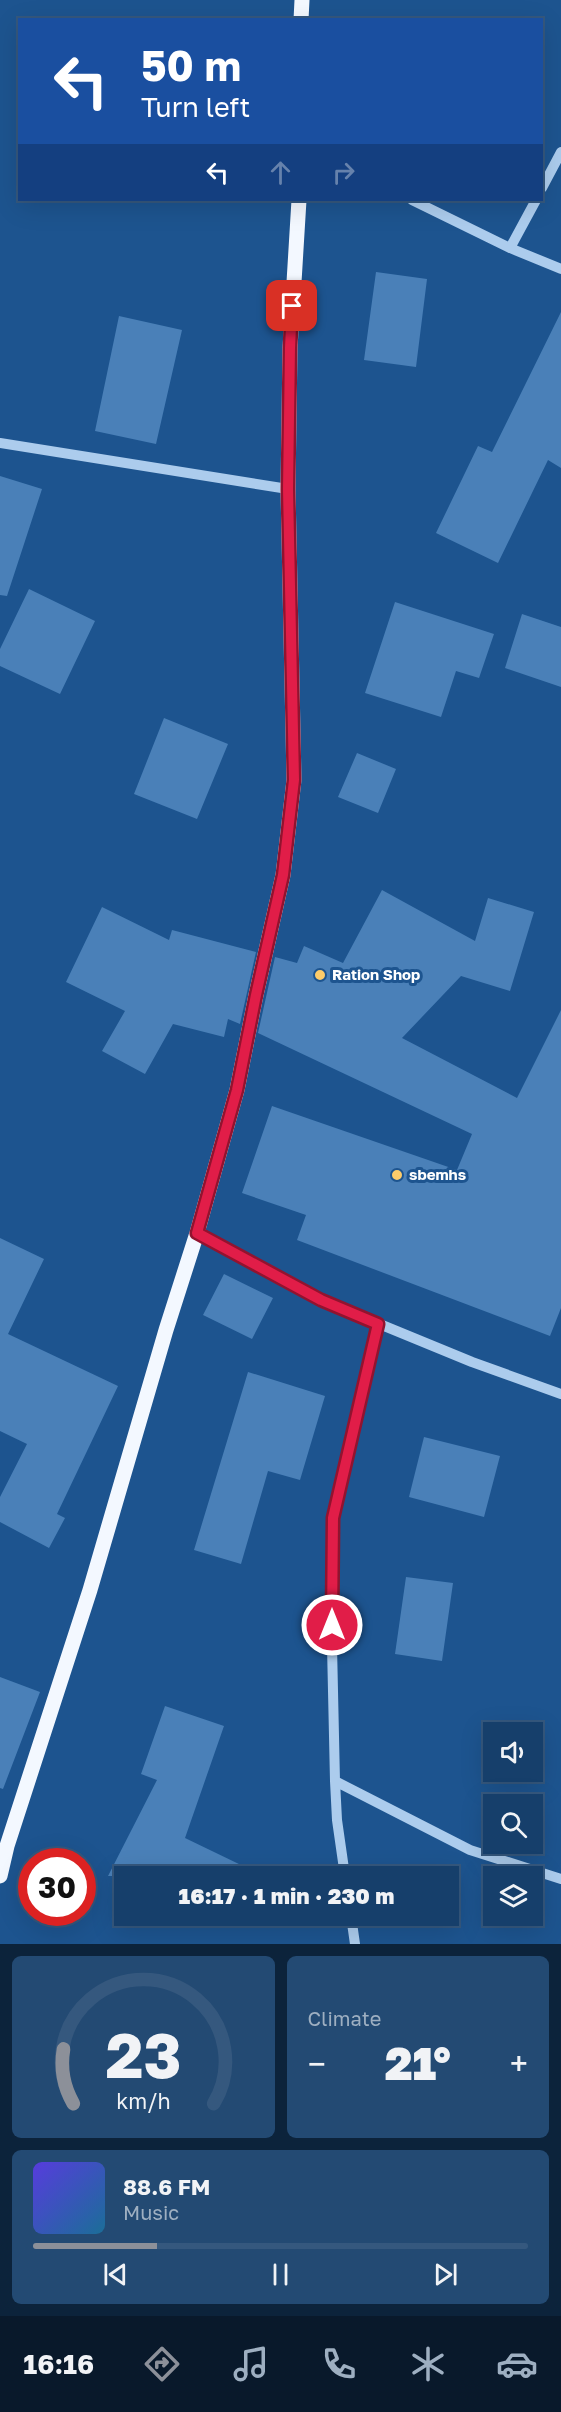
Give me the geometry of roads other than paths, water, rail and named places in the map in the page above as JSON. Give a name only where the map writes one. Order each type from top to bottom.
[{"type":"main road","points":[[301,18],[302,0]]},
{"type":"main road","points":[[0,1876],[7,1846],[90,1590],[166,1330],[197,1233],[237,1090],[283,875],[294,780],[288,489],[290,348],[299,201]]},
{"type":"street","points":[[543,186],[561,152]]},
{"type":"street","points":[[414,201],[510,248],[561,268]]},
{"type":"street","points":[[510,248],[535,201]]},
{"type":"street","points":[[0,442],[288,489]]},
{"type":"street","points":[[197,1233],[321,1300],[472,1362],[561,1394]]},
{"type":"street","points":[[344,1866],[337,1820],[332,1646],[333,1518],[378,1324]]},
{"type":"street","points":[[336,1781],[470,1850],[561,1879]]},
{"type":"street","points":[[352,1926],[355,1944]]},
{"type":"place","name":"Ration Shop","points":[[320,975]]},
{"type":"place","name":"sbemhs","points":[[397,1175]]}]
